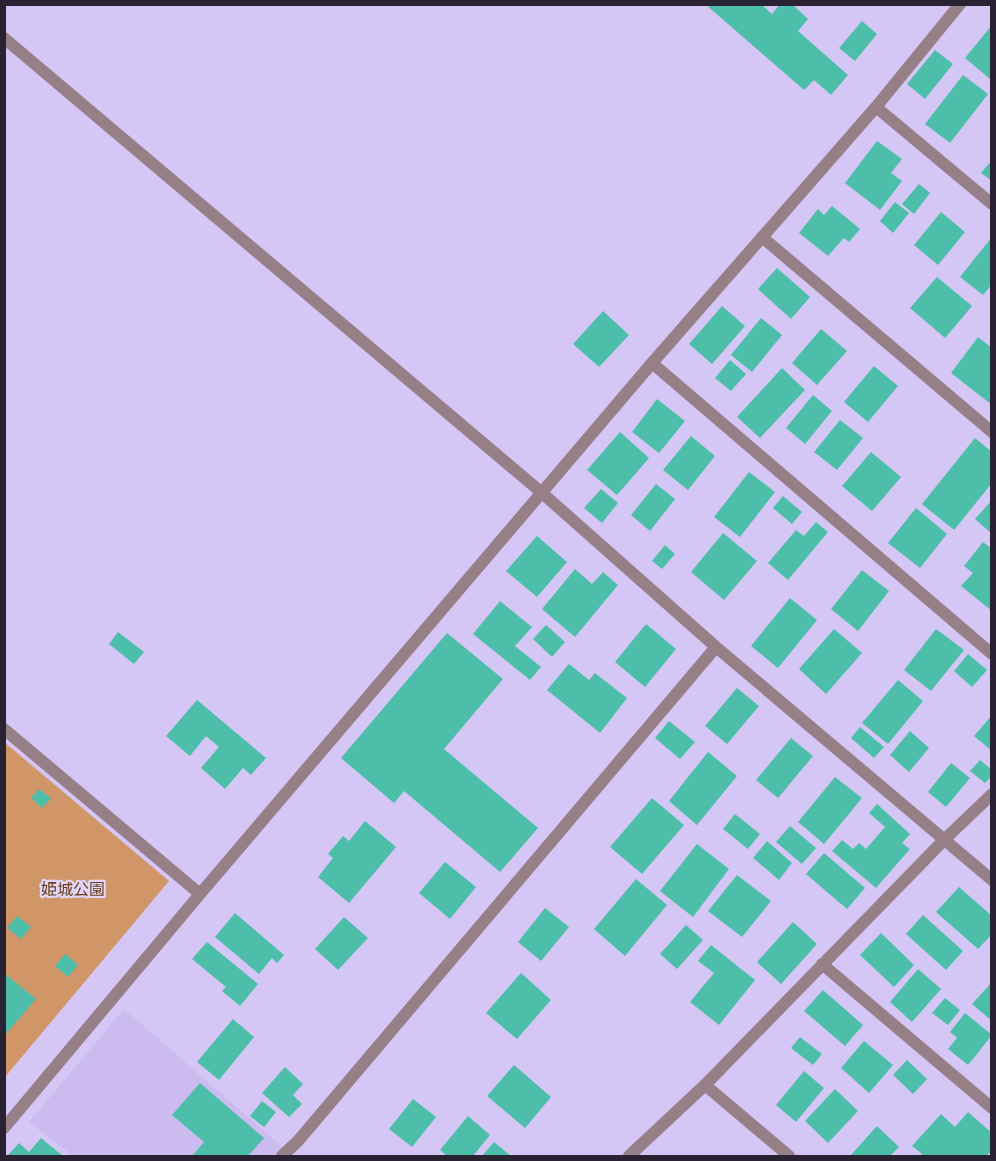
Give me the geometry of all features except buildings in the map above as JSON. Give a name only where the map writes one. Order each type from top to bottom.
[{"type":"street","points":[[4,1128],[541,492],[876,107],[960,4]]},
{"type":"street","points":[[4,38],[541,492],[716,647],[992,880]]},
{"type":"street","points":[[876,107],[992,204]]},
{"type":"street","points":[[762,237],[992,432]]},
{"type":"street","points":[[652,363],[992,654]]},
{"type":"street","points":[[282,1156],[298,1141],[716,647]]},
{"type":"street","points":[[4,729],[200,894]]},
{"type":"street","points":[[629,1156],[705,1084],[992,794]]},
{"type":"street","points":[[822,964],[992,1108]]},
{"type":"street","points":[[705,1084],[789,1156]]},
{"type":"shaded area","points":[[124,1009],[284,1148],[273,1156],[73,1156],[29,1122]]},
{"type":"green space","name":"姫城公園","points":[[4,742],[169,881],[5,1077],[4,1077]]}]
